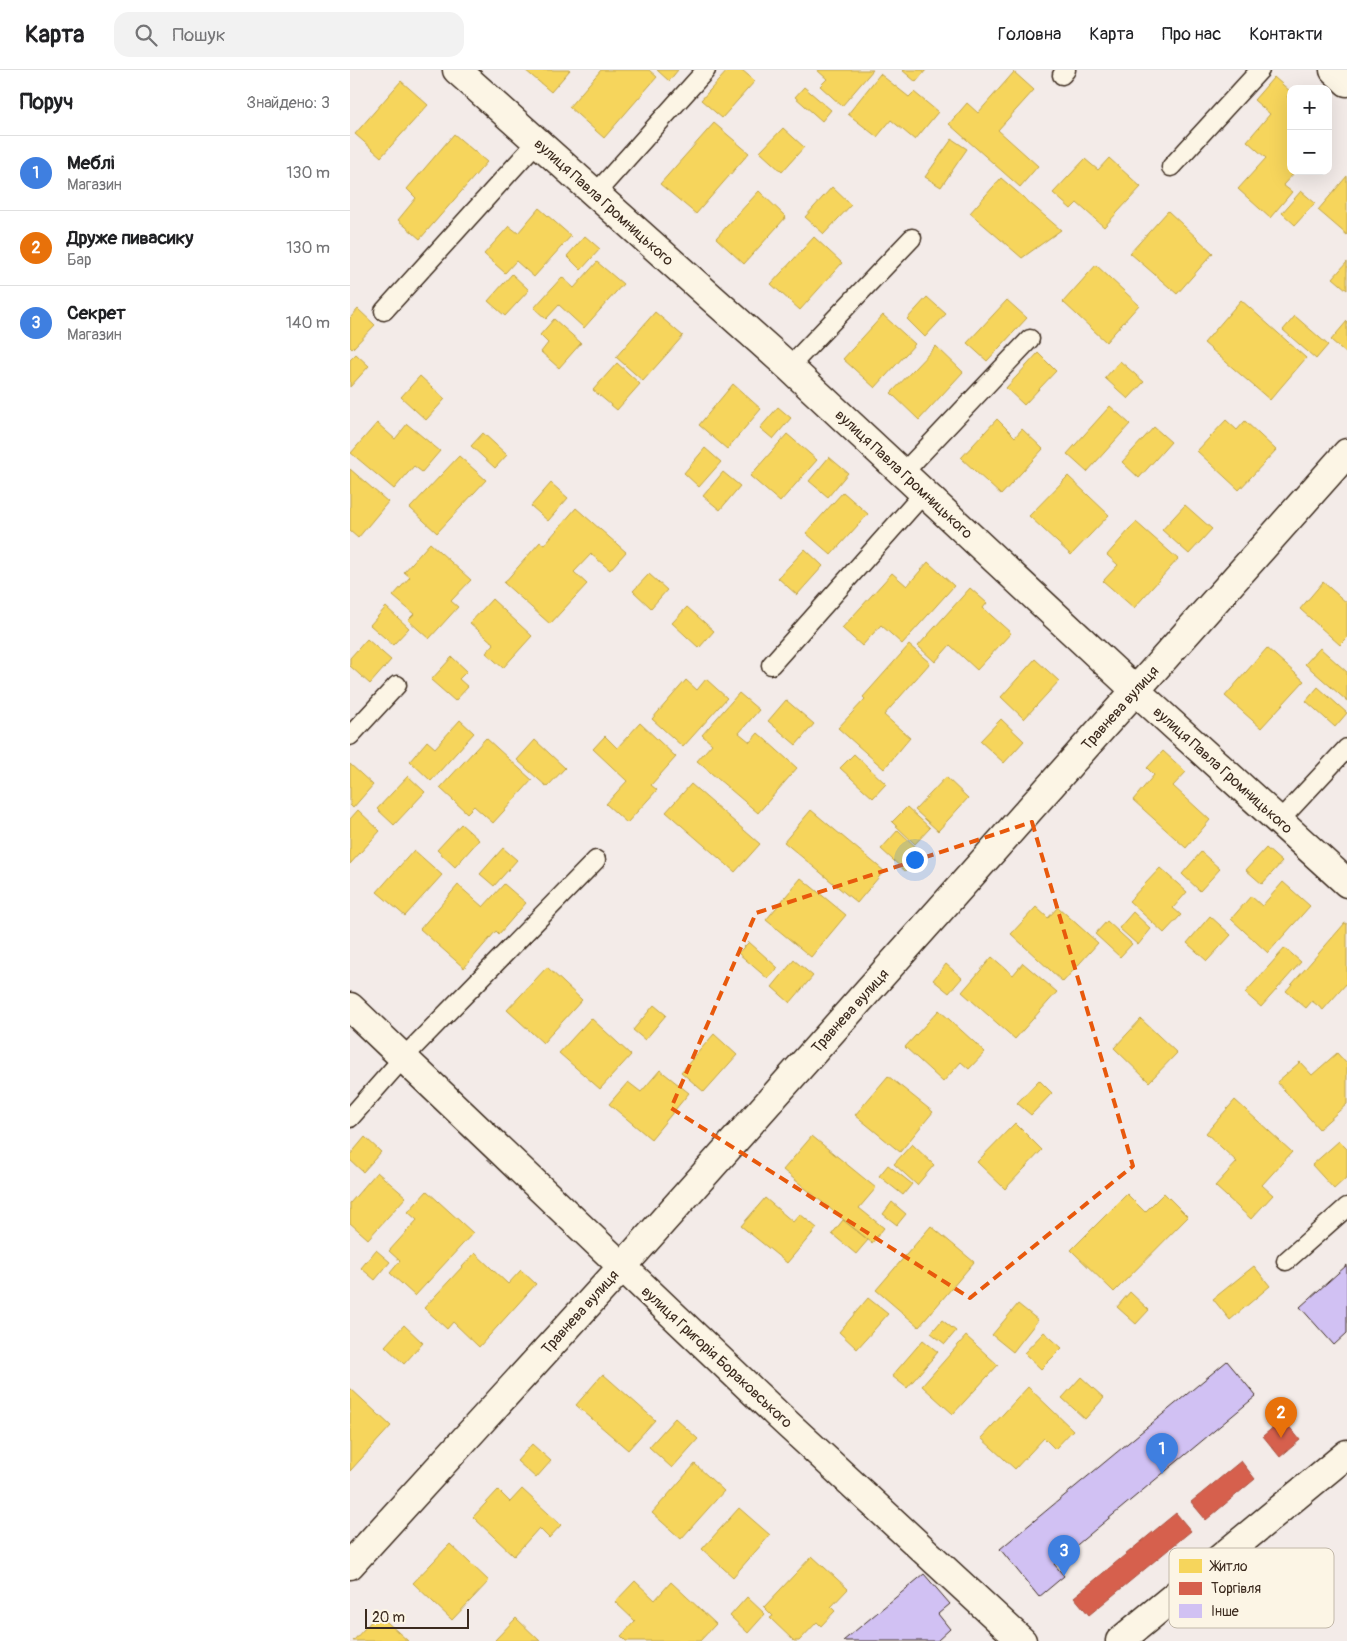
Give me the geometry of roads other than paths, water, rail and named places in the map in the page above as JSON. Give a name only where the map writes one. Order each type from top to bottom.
[{"type":"street","name":"вулиця Павла Громницького","points":[[457,70],[789,367],[1135,690],[1347,883]]},
{"type":"street","points":[[1334,70],[1347,82]]},
{"type":"street","name":"Травнева вулиця","points":[[350,1565],[622,1267],[1347,452]]},
{"type":"street","name":"вулиця Григорія Бораковського","points":[[350,1007],[780,1417],[1022,1641]]},
{"type":"street","points":[[1233,1548],[1347,1454]]},
{"type":"street","points":[[1120,1641],[1169,1601]]},
{"type":"lane","points":[[595,194],[706,70]]},
{"type":"lane","points":[[1170,167],[1260,70]]},
{"type":"lane","points":[[384,311],[537,142]]},
{"type":"lane","points":[[789,367],[912,238]]},
{"type":"lane","points":[[903,473],[1030,340]]},
{"type":"lane","points":[[771,665],[924,493]]},
{"type":"lane","points":[[350,736],[397,685]]},
{"type":"lane","points":[[1280,820],[1347,748]]},
{"type":"lane","points":[[350,1118],[404,1057],[596,860]]},
{"type":"lane","points":[[1286,1261],[1347,1207]]},
{"type":"place","name":"Друже пивасику","points":[[1281,1438]]},
{"type":"place","name":"Меблі","points":[[1162,1474]]},
{"type":"place","name":"Секрет","points":[[1064,1576]]}]
